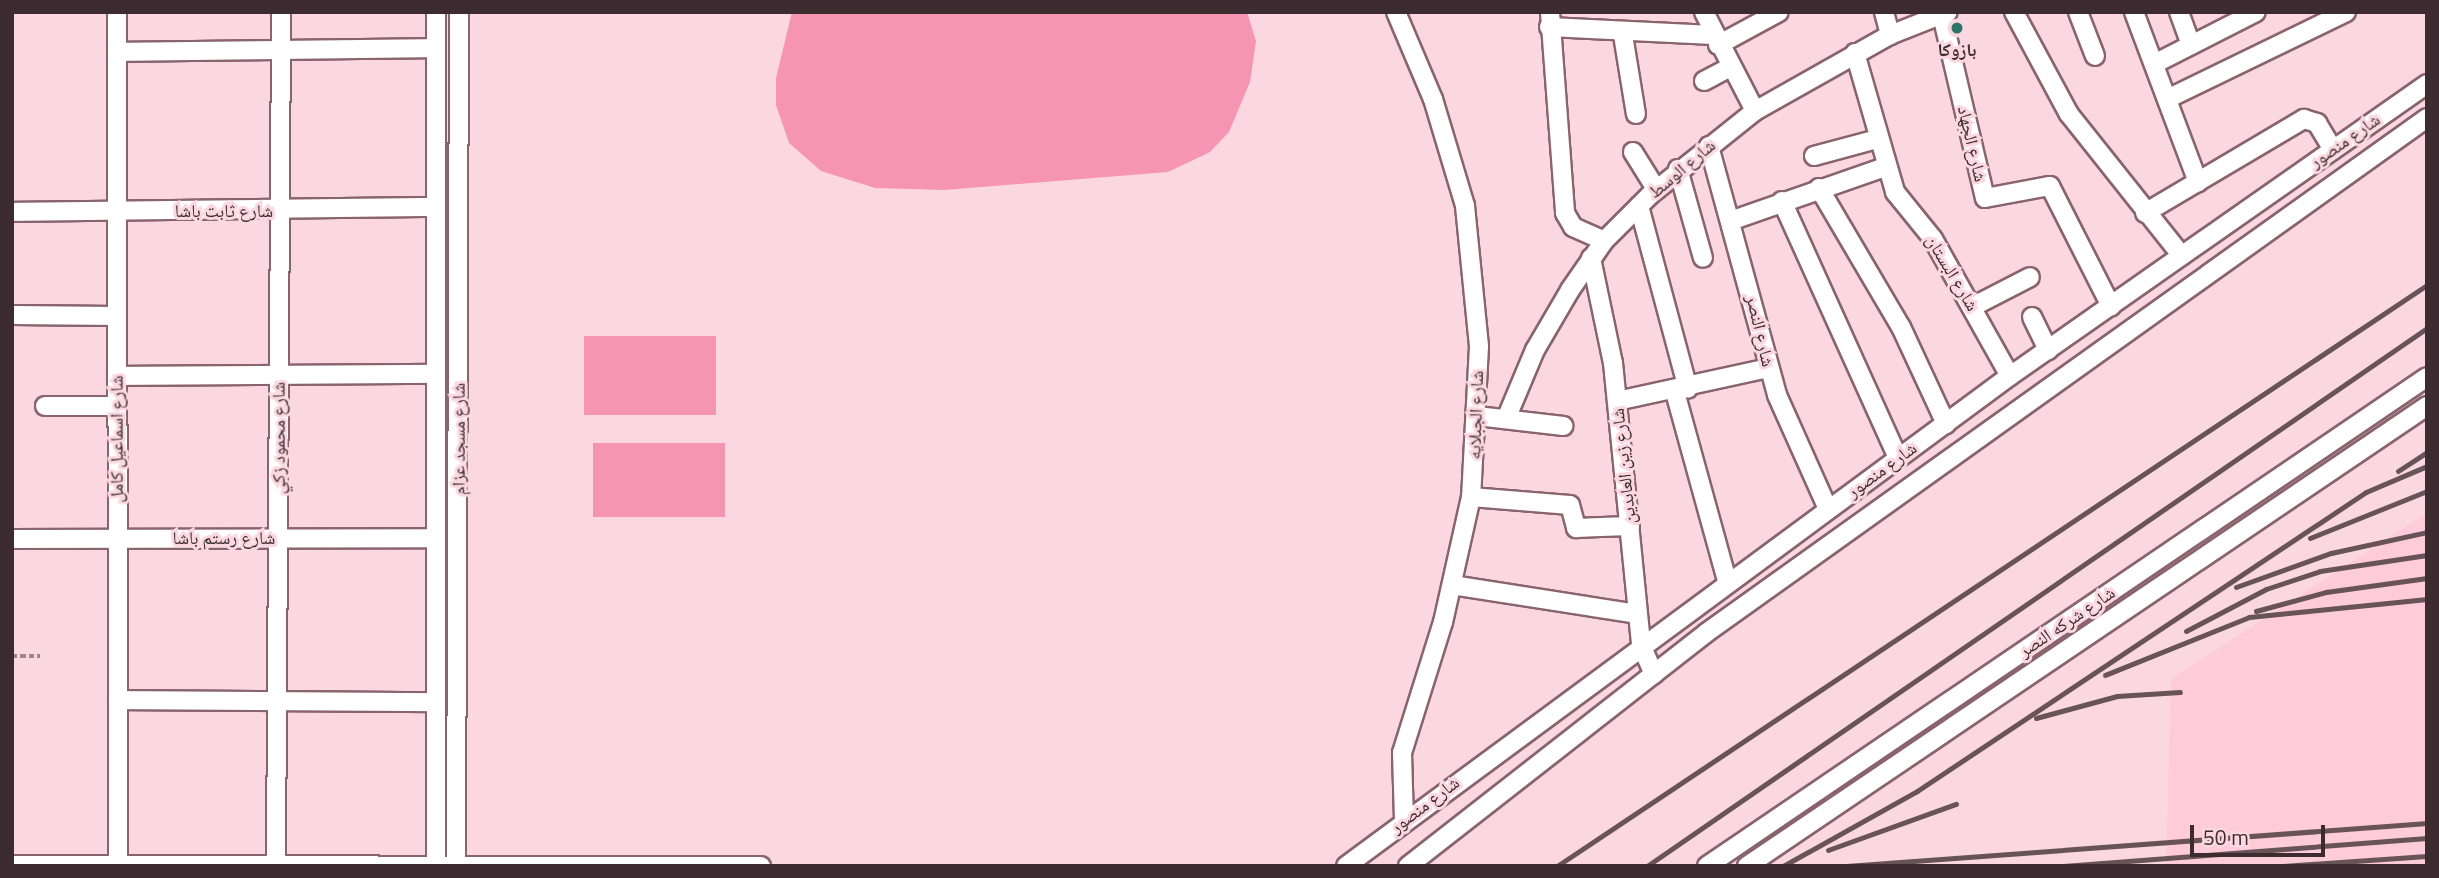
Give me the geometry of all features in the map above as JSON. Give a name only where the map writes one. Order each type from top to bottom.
[{"type":"street","name":"شارع اسماعيل كامل","points":[[117,12],[118,865]]},
{"type":"street","name":"شارع محمود زكي","points":[[276,864],[281,12]]},
{"type":"street","name":"شارع مسجد عزام","points":[[436,12],[436,864]]},
{"type":"street","name":"شارع مسجد عزام","points":[[456,864],[459,12]]},
{"type":"street","name":"شارع الجبلايه","points":[[1396,12],[1433,99],[1465,206],[1475,276],[1477,416],[1471,497],[1452,584],[1402,753],[1404,820]]},
{"type":"street","points":[[1704,12],[1728,68],[1755,111]]},
{"type":"street","points":[[1604,241],[1573,227],[1565,213],[1550,20],[1623,35],[1715,40],[1779,12]]},
{"type":"street","points":[[1884,12],[1890,35]]},
{"type":"street","points":[[2014,12],[2069,114],[2182,256]]},
{"type":"street","points":[[2078,12],[2095,56]]},
{"type":"street","points":[[2134,12],[2198,182]]},
{"type":"street","points":[[2179,12],[2191,45]]},
{"type":"street","points":[[2154,64],[2256,12]]},
{"type":"street","points":[[2166,99],[2346,12]]},
{"type":"street","name":"شارع الوسط","points":[[1506,419],[1539,342],[1591,258],[1604,241],[1656,189],[1755,111],[1890,35],[1945,13]]},
{"type":"street","name":"شارع الجهاد","points":[[1945,13],[1984,198],[2051,187],[2111,306]]},
{"type":"street","points":[[1623,35],[1636,114]]},
{"type":"street","points":[[117,52],[436,48]]},
{"type":"street","name":"شارع البستان","points":[[1856,53],[1885,167],[1907,212],[1933,239],[2010,376]]},
{"type":"street","points":[[1704,81],[1728,68]]},
{"type":"street","name":"شارع منصور","points":[[1346,866],[1404,820],[1898,457],[2427,84]]},
{"type":"street","name":"شارع منصور","points":[[1408,866],[1654,674],[2427,118]]},
{"type":"street","points":[[2146,213],[2304,119],[2317,123],[2333,149]]},
{"type":"street","points":[[1814,156],[1877,139]]},
{"type":"street","name":"شارع النصر","points":[[1709,146],[1733,219],[1768,368],[1828,509]]},
{"type":"street","points":[[1633,152],[1656,189]]},
{"type":"street","points":[[1733,219],[1885,167]]},
{"type":"street","points":[[1678,169],[1703,258]]},
{"type":"street","points":[[1819,188],[1901,327],[1946,424]]},
{"type":"street","points":[[1782,201],[1898,457]]},
{"type":"street","points":[[1639,205],[1727,581]]},
{"type":"street","name":"شارع ثابت باشا","points":[[12,212],[280,211],[436,207]]},
{"type":"street","name":"شارع زين العابدين","points":[[1591,258],[1617,401],[1637,614],[1642,645],[1654,674]]},
{"type":"street","points":[[1972,307],[2030,277]]},
{"type":"street","points":[[12,315],[117,316]]},
{"type":"street","points":[[2032,317],[2048,349]]},
{"type":"street","points":[[1617,401],[1681,390],[1768,368]]},
{"type":"street","points":[[117,376],[436,374]]},
{"type":"street","name":"شارع شركه النصر","points":[[1707,866],[2427,377]]},
{"type":"street","points":[[45,406],[117,406]]},
{"type":"street","name":"شارع شركه النصر","points":[[1746,866],[2427,406]]},
{"type":"street","points":[[1477,416],[1563,426]]},
{"type":"street","points":[[1471,497],[1570,505],[1576,528],[1630,526]]},
{"type":"street","name":"شارع رستم باشا","points":[[12,539],[436,538]]},
{"type":"street","points":[[1452,584],[1637,614]]},
{"type":"street","points":[[118,700],[435,702]]},
{"type":"street","points":[[12,865],[761,866]]},
{"type":"path","points":[[12,656],[40,656]]},
{"type":"shaded area","points":[[792,12],[1247,12],[1256,41],[1250,82],[1229,132],[1210,152],[1168,172],[945,190],[875,188],[821,171],[789,143],[776,105],[776,78]]},
{"type":"shaded area","points":[[584,336],[716,336],[716,415],[584,415]]},
{"type":"shaded area","points":[[593,443],[725,443],[725,517],[593,517]]},
{"type":"shaded area","points":[[2427,513],[2427,866],[2166,866],[2171,679]]},
{"type":"railway","points":[[1557,866],[2427,285]]},
{"type":"railway","points":[[1647,866],[2427,328]]},
{"type":"railway","points":[[2398,471],[2427,452]]},
{"type":"railway","points":[[1783,866],[1917,791],[2366,492],[2427,466]]},
{"type":"railway","points":[[2310,538],[2427,491]]},
{"type":"railway","points":[[2236,587],[2331,553],[2427,532]]},
{"type":"railway","points":[[2186,631],[2266,589],[2320,571],[2427,555]]},
{"type":"railway","points":[[2256,611],[2326,592],[2427,578]]},
{"type":"railway","points":[[2105,675],[2249,617],[2427,599]]},
{"type":"railway","points":[[2036,718],[2117,696],[2180,692]]},
{"type":"railway","points":[[1828,850],[1956,804]]},
{"type":"railway","points":[[1846,866],[2427,823]]},
{"type":"railway","points":[[2063,866],[2427,838]]},
{"type":"railway","points":[[2283,866],[2427,856]]},
{"type":"place","name":"بازوكا","points":[[1957,28]]}]
